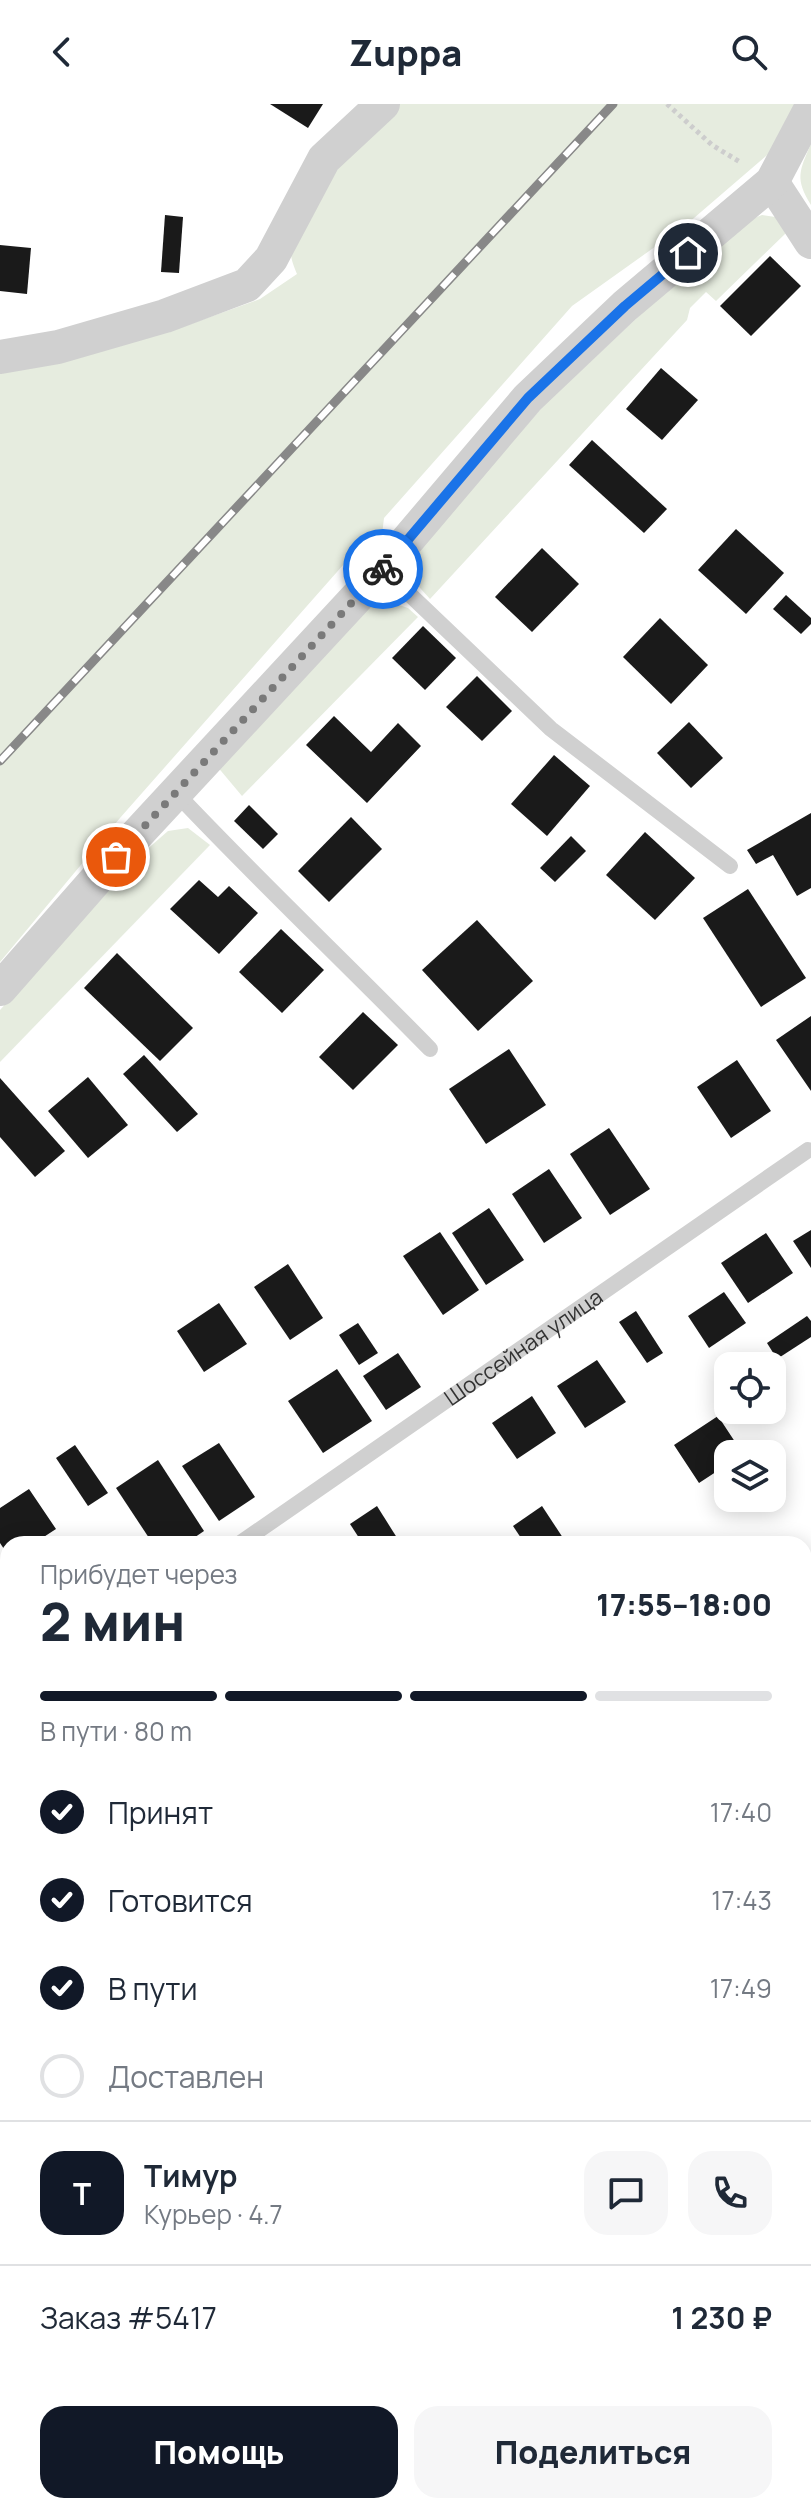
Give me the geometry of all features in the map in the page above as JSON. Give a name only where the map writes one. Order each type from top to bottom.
[{"type":"street","points":[[0,357],[58,347],[165,316],[247,285],[271,259],[324,159],[383,104]]},
{"type":"street","points":[[0,989],[116,857],[383,569],[528,398],[625,306],[772,182],[811,108]]},
{"type":"street","points":[[772,182],[811,242]]},
{"type":"lane","points":[[383,569],[551,729],[730,866]]},
{"type":"lane","points":[[177,794],[238,859],[326,942],[430,1049]]},
{"type":"lane","name":"Шоссейная улица","points":[[251,1536],[808,1150]]},
{"type":"path","points":[[667,104],[712,145],[772,182]]},
{"type":"shaded area","points":[[399,104],[795,104],[773,150],[687,224],[572,306],[384,518],[381,543],[354,573],[344,564],[120,818],[0,962],[0,372],[171,331],[260,299],[297,274],[291,250],[306,212],[352,152]]},
{"type":"shaded area","points":[[811,144],[811,205],[800,175]]},
{"type":"shaded area","points":[[762,215],[782,218],[786,233],[716,301],[706,292],[690,308],[687,320],[430,599],[403,569],[544,405],[736,225]]},
{"type":"shaded area","points":[[390,602],[408,608],[418,617],[242,796],[216,765],[363,604]]},
{"type":"shaded area","points":[[188,828],[210,845],[0,1062],[0,1010],[144,852],[168,831]]},
{"type":"building","points":[[270,104],[323,104],[308,128]]},
{"type":"building","points":[[165,215],[183,217],[179,273],[161,272]]},
{"type":"building","points":[[0,245],[31,248],[27,294],[0,291]]},
{"type":"building","points":[[770,256],[801,286],[751,336],[720,306]]},
{"type":"building","points":[[661,368],[698,400],[662,440],[626,409]]},
{"type":"building","points":[[592,440],[667,509],[644,533],[569,465]]},
{"type":"building","points":[[736,529],[784,573],[746,614],[698,570]]},
{"type":"building","points":[[542,548],[579,584],[532,632],[495,597]]},
{"type":"building","points":[[786,595],[811,618],[811,624],[801,634],[773,609]]},
{"type":"building","points":[[660,618],[708,665],[671,704],[623,657]]},
{"type":"building","points":[[423,626],[456,658],[425,690],[392,658]]},
{"type":"building","points":[[477,676],[512,711],[482,741],[446,707]]},
{"type":"building","points":[[334,716],[371,752],[398,723],[421,746],[367,803],[306,745]]},
{"type":"building","points":[[689,722],[723,758],[691,788],[657,753]]},
{"type":"building","points":[[554,755],[590,786],[547,836],[511,804]]},
{"type":"building","points":[[249,805],[278,834],[263,849],[234,821]]},
{"type":"building","points":[[811,813],[811,888],[797,896],[773,855],[756,864],[747,850]]},
{"type":"building","points":[[351,817],[382,849],[329,902],[298,871]]},
{"type":"building","points":[[645,832],[695,878],[655,920],[606,875]]},
{"type":"building","points":[[571,836],[586,851],[555,882],[540,868]]},
{"type":"building","points":[[199,880],[218,897],[229,886],[258,913],[219,954],[170,909]]},
{"type":"building","points":[[748,889],[806,978],[761,1007],[703,918]]},
{"type":"building","points":[[477,920],[533,981],[478,1031],[422,970]]},
{"type":"building","points":[[281,929],[324,970],[282,1013],[239,972]]},
{"type":"building","points":[[117,953],[193,1028],[160,1061],[84,988]]},
{"type":"building","points":[[363,1012],[398,1045],[353,1090],[319,1057]]},
{"type":"building","points":[[811,1016],[811,1091],[776,1040]]},
{"type":"building","points":[[509,1049],[546,1105],[486,1144],[449,1089]]},
{"type":"building","points":[[144,1055],[198,1114],[177,1132],[123,1074]]},
{"type":"building","points":[[737,1060],[771,1111],[731,1138],[697,1087]]},
{"type":"building","points":[[88,1077],[128,1125],[88,1158],[48,1111]]},
{"type":"building","points":[[0,1078],[65,1151],[35,1177],[0,1137]]},
{"type":"building","points":[[609,1128],[650,1189],[610,1215],[570,1154]]},
{"type":"building","points":[[549,1169],[582,1218],[544,1243],[512,1194]]},
{"type":"building","points":[[489,1208],[524,1260],[486,1285],[452,1233]]},
{"type":"building","points":[[811,1230],[811,1268],[793,1241]]},
{"type":"building","points":[[440,1232],[479,1290],[443,1315],[403,1256]]},
{"type":"building","points":[[766,1233],[793,1273],[748,1303],[721,1263]]},
{"type":"building","points":[[288,1264],[323,1318],[290,1340],[254,1287]]},
{"type":"building","points":[[724,1292],[746,1323],[709,1348],[688,1316]]},
{"type":"building","points":[[219,1303],[247,1344],[204,1372],[177,1331]]},
{"type":"building","points":[[636,1311],[663,1353],[647,1363],[619,1322]]},
{"type":"building","points":[[807,1316],[811,1321],[811,1337],[786,1353],[773,1352],[767,1343]]},
{"type":"building","points":[[358,1323],[378,1353],[359,1365],[339,1335]]},
{"type":"building","points":[[398,1353],[421,1387],[386,1410],[363,1376]]},
{"type":"building","points":[[597,1360],[626,1402],[585,1428],[557,1386]]},
{"type":"building","points":[[337,1369],[372,1421],[323,1453],[288,1401]]},
{"type":"building","points":[[532,1396],[556,1433],[517,1459],[492,1423]]},
{"type":"building","points":[[714,1419],[714,1424],[723,1424],[734,1440],[714,1440],[714,1473],[699,1483],[674,1445]]},
{"type":"building","points":[[219,1443],[255,1497],[219,1521],[182,1466]]},
{"type":"building","points":[[75,1445],[108,1493],[88,1506],[56,1458]]},
{"type":"building","points":[[158,1460],[204,1531],[197,1536],[148,1536],[116,1488]]},
{"type":"building","points":[[29,1489],[56,1529],[45,1536],[0,1536],[0,1508]]},
{"type":"building","points":[[377,1506],[396,1536],[358,1536],[350,1524]]},
{"type":"building","points":[[542,1506],[562,1536],[520,1536],[513,1526]]},
{"type":"railway","points":[[0,761],[613,104]]},
{"type":"way so far","points":[[116,857],[383,569]]},
{"type":"route","points":[[383,569],[528,398],[625,306],[688,253]]}]
